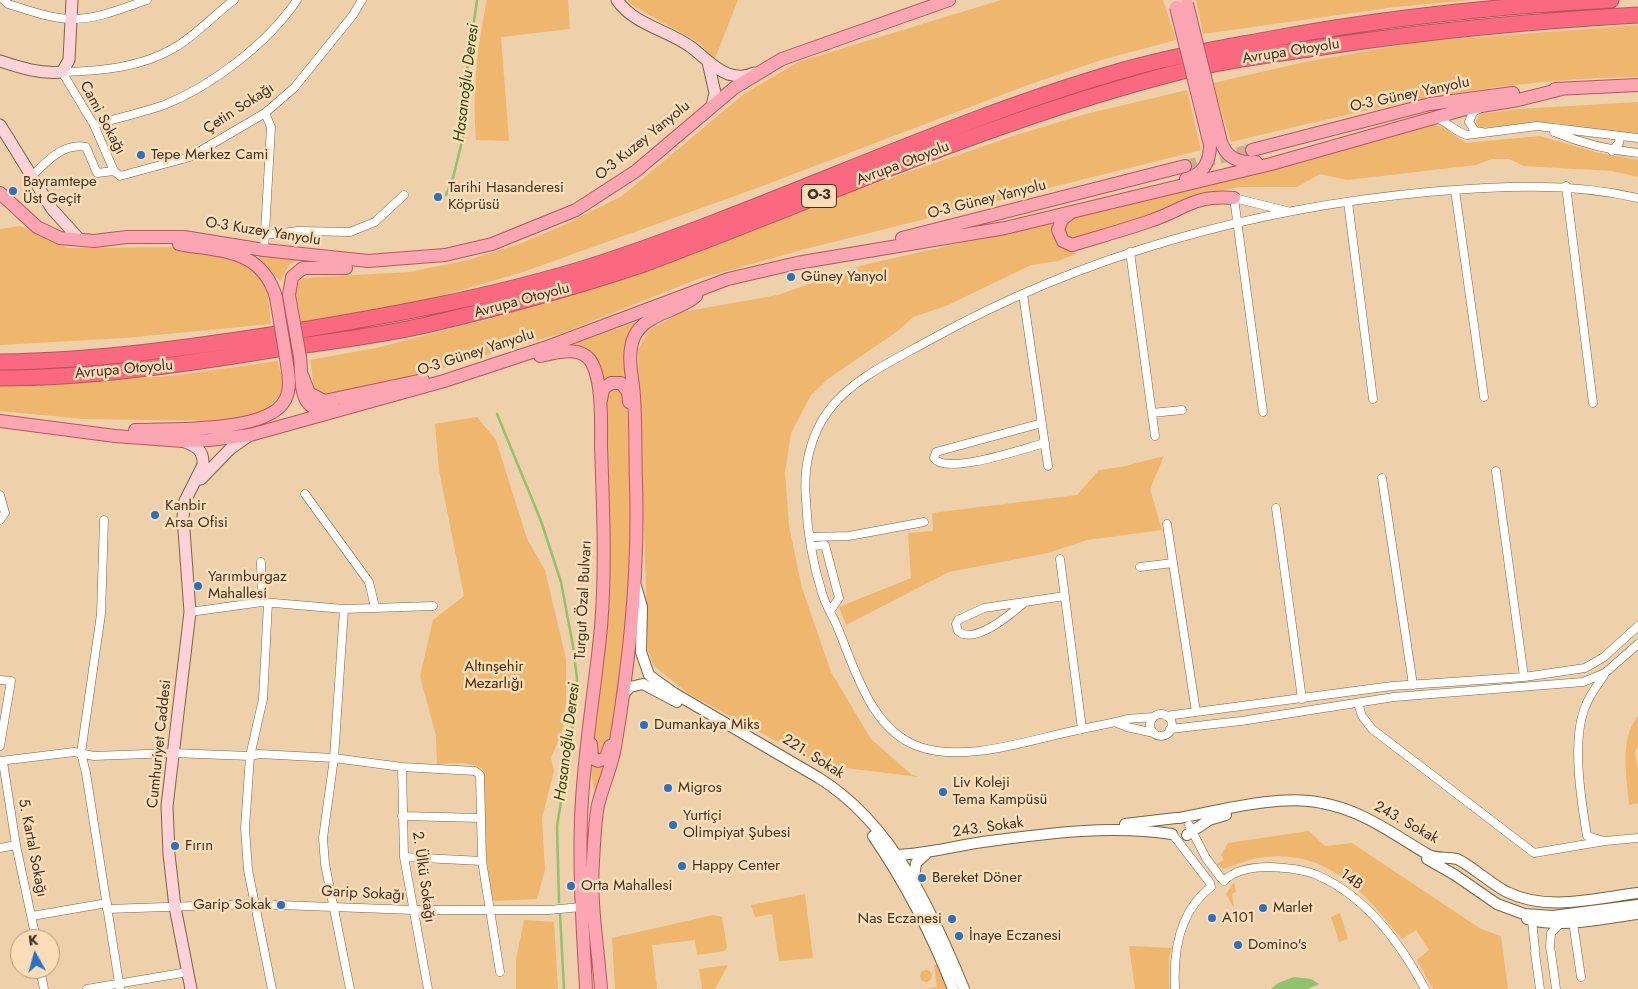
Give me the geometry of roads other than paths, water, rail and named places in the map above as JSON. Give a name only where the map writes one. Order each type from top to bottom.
[{"type":"highway","name":"Avrupa Otoyolu","points":[[0,362],[74,359],[160,350],[318,327],[454,302],[592,265],[658,243],[1019,103],[1171,58],[1356,25],[1509,7],[1611,0]]},
{"type":"highway","name":"Avrupa Otoyolu","points":[[0,378],[50,377],[178,365],[393,331],[504,307],[580,286],[640,265],[1021,120],[1182,71],[1390,37],[1503,24],[1638,16]]},
{"type":"main road","points":[[0,62],[28,70],[49,73],[62,72],[69,60],[72,0]]},
{"type":"main road","points":[[617,0],[636,17],[690,46],[708,62],[729,74],[744,77],[758,72]]},
{"type":"main road","name":"O-3 Kuzey Yanyolu","points":[[0,193],[36,227],[60,238],[94,241],[127,237],[184,237],[264,250],[368,261],[445,255],[500,241],[576,210],[623,181],[712,106],[758,72],[782,59],[808,48],[949,0]]},
{"type":"main road","points":[[1114,202],[1193,177],[1205,166],[1215,144],[1181,3]]},
{"type":"main road","points":[[708,62],[715,93],[712,106]]},
{"type":"main road","name":"O-3 Güney Yanyolu","points":[[1252,150],[1430,104],[1469,97],[1638,85]]},
{"type":"main road","points":[[797,263],[1005,228],[1308,153],[1435,118],[1562,89]]},
{"type":"main road","points":[[0,125],[52,209],[80,240]]},
{"type":"main road","points":[[1215,144],[1239,162],[1256,162],[1308,153]]},
{"type":"main road","name":"O-3 Güney Yanyolu","points":[[95,433],[183,441],[250,435],[444,381],[544,348],[707,286],[1185,166]]},
{"type":"main road","points":[[1072,212],[1062,219],[1058,230],[1061,239],[1072,246],[1152,220],[1187,203],[1212,196],[1234,198]]},
{"type":"main road","points":[[51,234],[54,220],[52,209]]},
{"type":"main road","points":[[0,421],[95,433],[230,425],[260,420],[278,411],[285,402],[289,384],[286,358],[276,297],[265,271],[243,256],[171,242],[94,241]]},
{"type":"main road","points":[[444,381],[338,407],[319,410],[311,408],[306,403],[302,390],[300,357],[289,295],[292,276],[303,268],[370,269],[402,265],[445,255]]},
{"type":"main road","name":"Turgut Özal Bulvarı","points":[[601,989],[587,908],[598,806],[614,749],[624,694],[632,625],[635,583],[636,502],[634,396],[630,358],[635,336],[653,318],[693,298],[707,286]]},
{"type":"main road","name":"Turgut Özal Bulvarı","points":[[478,369],[561,352],[578,352],[589,358],[596,370],[601,420],[604,575],[581,819],[587,908],[586,989]]},
{"type":"main road","points":[[302,374],[309,392],[324,401],[478,369]]},
{"type":"main road","points":[[601,420],[603,389],[611,383],[621,383],[628,392],[634,450]]},
{"type":"main road","points":[[185,501],[213,465],[250,435]]},
{"type":"main road","name":"Cumhuriyet Caddesi","points":[[183,441],[198,448],[203,458],[203,465],[185,501],[183,533],[190,612],[167,806],[169,854],[175,907],[191,989]]},
{"type":"main road","points":[[594,689],[590,753],[592,758],[598,761],[606,758],[608,754],[624,694]]},
{"type":"street","points":[[4,0],[8,4],[48,16],[71,19],[104,15],[147,0]]},
{"type":"street","points":[[62,72],[99,71],[142,62],[174,48],[234,0]]},
{"type":"street","points":[[94,125],[164,104],[222,74],[266,37],[297,0]]},
{"type":"street","name":"Çetin Sokağı","points":[[117,173],[190,157],[265,113],[299,82],[353,15],[362,0]]},
{"type":"street","name":"Cami Sokağı","points":[[62,72],[94,125],[117,173]]},
{"type":"street","points":[[1489,105],[1473,112],[1469,122],[1475,131],[1489,133]]},
{"type":"street","points":[[264,250],[271,127],[265,113]]},
{"type":"street","points":[[1435,118],[1445,121],[1459,133],[1474,135],[1537,126],[1638,138]]},
{"type":"street","points":[[1545,128],[1576,141],[1612,151],[1638,153]]},
{"type":"street","points":[[1612,151],[1619,143],[1620,136]]},
{"type":"street","points":[[32,176],[50,157],[79,146],[86,148],[97,173],[117,173]]},
{"type":"street","points":[[1636,196],[1566,186],[1518,185],[1455,190],[1348,202],[1290,212],[1238,222],[1130,252],[980,313],[882,366],[833,406],[813,437],[806,472],[805,499],[821,588],[850,661],[877,712],[898,736],[917,746],[958,753],[1082,728],[1153,717],[1160,714],[1166,716],[1413,685],[1524,677],[1585,668],[1604,656],[1638,626]]},
{"type":"street","points":[[1566,186],[1593,403]]},
{"type":"street","points":[[1455,190],[1484,397]]},
{"type":"street","points":[[265,235],[298,232],[350,232],[375,222],[404,195]]},
{"type":"street","points":[[1263,412],[1234,198],[1290,212]]},
{"type":"street","points":[[1348,202],[1372,399]]},
{"type":"street","points":[[1130,252],[1155,436]]},
{"type":"street","points":[[1023,294],[1048,466]]},
{"type":"street","points":[[1152,413],[1182,410]]},
{"type":"street","points":[[1042,423],[936,452],[934,458],[940,463],[958,466],[1045,444]]},
{"type":"street","points":[[1496,471],[1524,677]]},
{"type":"street","points":[[1382,478],[1413,685]]},
{"type":"street","points":[[305,494],[369,582],[375,607]]},
{"type":"street","points":[[0,495],[5,513],[0,520]]},
{"type":"street","points":[[1276,508],[1302,699]]},
{"type":"street","points":[[104,520],[101,614],[81,753],[86,772],[120,986]]},
{"type":"street","points":[[812,542],[924,522]]},
{"type":"street","points":[[1167,524],[1196,712]]},
{"type":"street","points":[[812,542],[825,545],[839,598],[830,611]]},
{"type":"street","points":[[1060,559],[1082,728]]},
{"type":"street","points":[[261,562],[265,602],[263,699],[250,756],[245,828],[248,870],[272,989]]},
{"type":"street","points":[[1140,567],[1173,563]]},
{"type":"street","name":"221. Sokak","points":[[635,583],[642,607],[641,652],[649,676],[674,693],[837,789],[855,805],[914,879],[964,989]]},
{"type":"street","points":[[1025,602],[987,630],[961,634],[956,628],[958,620],[962,617],[984,608],[1065,596]]},
{"type":"street","points":[[190,612],[265,602],[344,609],[434,606]]},
{"type":"street","points":[[344,609],[334,758],[323,838],[324,864],[350,989]]},
{"type":"street","points":[[1117,723],[1164,735],[1170,729],[1394,697],[1554,686],[1594,679],[1605,673],[1638,644]]},
{"type":"street","points":[[1581,845],[1587,836],[1581,799],[1578,748],[1585,706],[1605,673]]},
{"type":"street","points":[[0,680],[11,681],[0,746]]},
{"type":"street","name":"221. Sokak","points":[[624,694],[636,684],[651,687],[814,780],[839,799],[864,823],[895,868],[932,939],[953,989]]},
{"type":"street","points":[[1358,703],[1362,716],[1372,729],[1534,854],[1605,841],[1638,838]]},
{"type":"street","points":[[1166,716],[1170,721],[1170,729]]},
{"type":"street","points":[[1153,717],[1150,724],[1154,733]]},
{"type":"street","points":[[1,761],[81,753],[94,756],[172,753],[250,756],[259,754],[334,758],[402,767],[476,771],[480,775],[482,861],[500,972]]},
{"type":"street","name":"5. Kartal Sokağı","points":[[1,761],[4,800],[34,929]]},
{"type":"street","name":"2. Ülkü Sokağı","points":[[402,767],[404,857],[428,989]]},
{"type":"street","name":"243. Sokak","points":[[896,855],[926,854],[989,841],[1085,831],[1273,802],[1305,801],[1322,803],[1368,818],[1430,856],[1443,859],[1457,859],[1495,886],[1526,899],[1544,902],[1571,901],[1638,893]]},
{"type":"street","name":"243. Sokak","points":[[1190,830],[1209,820],[1273,809],[1305,807],[1334,812],[1361,821],[1455,875],[1486,898],[1511,910],[1553,916],[1638,905]]},
{"type":"street","points":[[402,816],[480,818]]},
{"type":"street","points":[[1173,835],[1179,838],[1190,830],[1186,820],[1178,818],[1170,826],[1173,835],[1211,885],[1195,903],[1179,934],[1174,956],[1175,989]]},
{"type":"street","name":"243. Sokak","points":[[1085,831],[1132,829],[1173,835]]},
{"type":"street","name":"14B","points":[[1190,830],[1206,858],[1222,879],[1240,870],[1263,867],[1291,868],[1318,875],[1341,888],[1388,931],[1425,989]]},
{"type":"street","points":[[1587,836],[1605,841]]},
{"type":"street","points":[[0,848],[16,845]]},
{"type":"street","points":[[914,879],[916,863],[926,854]]},
{"type":"street","points":[[404,857],[482,861]]},
{"type":"street","name":"Garip Sokağı","points":[[32,916],[107,906],[175,907],[254,904],[413,910],[549,910],[587,908]]},
{"type":"street","points":[[1511,910],[1542,923],[1573,922],[1638,914]]},
{"type":"street","points":[[1532,920],[1540,989]]},
{"type":"street","points":[[1573,922],[1580,977]]},
{"type":"street","points":[[1556,989],[1551,933],[1561,923]]},
{"type":"street","points":[[1536,962],[1552,960]]},
{"type":"street","points":[[87,989],[120,986],[188,972]]},
{"type":"waterway","name":"Hasanoğlu Deresi","points":[[446,195],[453,178],[463,137],[462,105],[477,0]]},
{"type":"waterway","name":"Hasanoğlu Deresi","points":[[497,414],[541,521],[561,582],[573,646],[577,679],[571,741],[557,826],[559,902]]},
{"type":"waterway","name":"Hasanoğlu Deresi","points":[[560,914],[564,989]]},
{"type":"tunnel","points":[[1185,166],[1252,150]]},
{"type":"place","name":"Tepe Merkez Cami","points":[[141,155]]},
{"type":"place","name":"Bayramtepe Üst Geçit","points":[[13,191]]},
{"type":"place","name":"Tarihi Hasanderesi Köprüsü","points":[[438,197]]},
{"type":"place","name":"Güney Yanyol","points":[[791,277]]},
{"type":"place","name":"Kanbir Arsa Ofisi","points":[[155,515]]},
{"type":"place","name":"Yarımburgaz Mahallesi","points":[[198,586]]},
{"type":"place","name":"Dumankaya Miks","points":[[644,725]]},
{"type":"place","name":"Migros","points":[[668,788]]},
{"type":"place","name":"Liv Koleji Tema Kampüsü","points":[[943,792]]},
{"type":"place","name":"Yurtiçi Olimpiyat Şubesi","points":[[673,825]]},
{"type":"place","name":"Fırın","points":[[175,846]]},
{"type":"place","name":"Happy Center","points":[[682,866]]},
{"type":"place","name":"Bereket Döner","points":[[922,878]]},
{"type":"place","name":"Orta Mahallesi","points":[[571,886]]},
{"type":"place","name":"Garip Sokak","points":[[281,905]]},
{"type":"place","name":"Marlet","points":[[1263,908]]},
{"type":"place","name":"A101","points":[[1212,918]]},
{"type":"place","name":"Nas Eczanesi","points":[[952,919]]},
{"type":"place","name":"İnaye Eczanesi","points":[[959,936]]},
{"type":"place","name":"Domino's","points":[[1238,945]]},
{"type":"park label","name":"Altınşehir Mezarlığı","points":[[494,676]]}]
